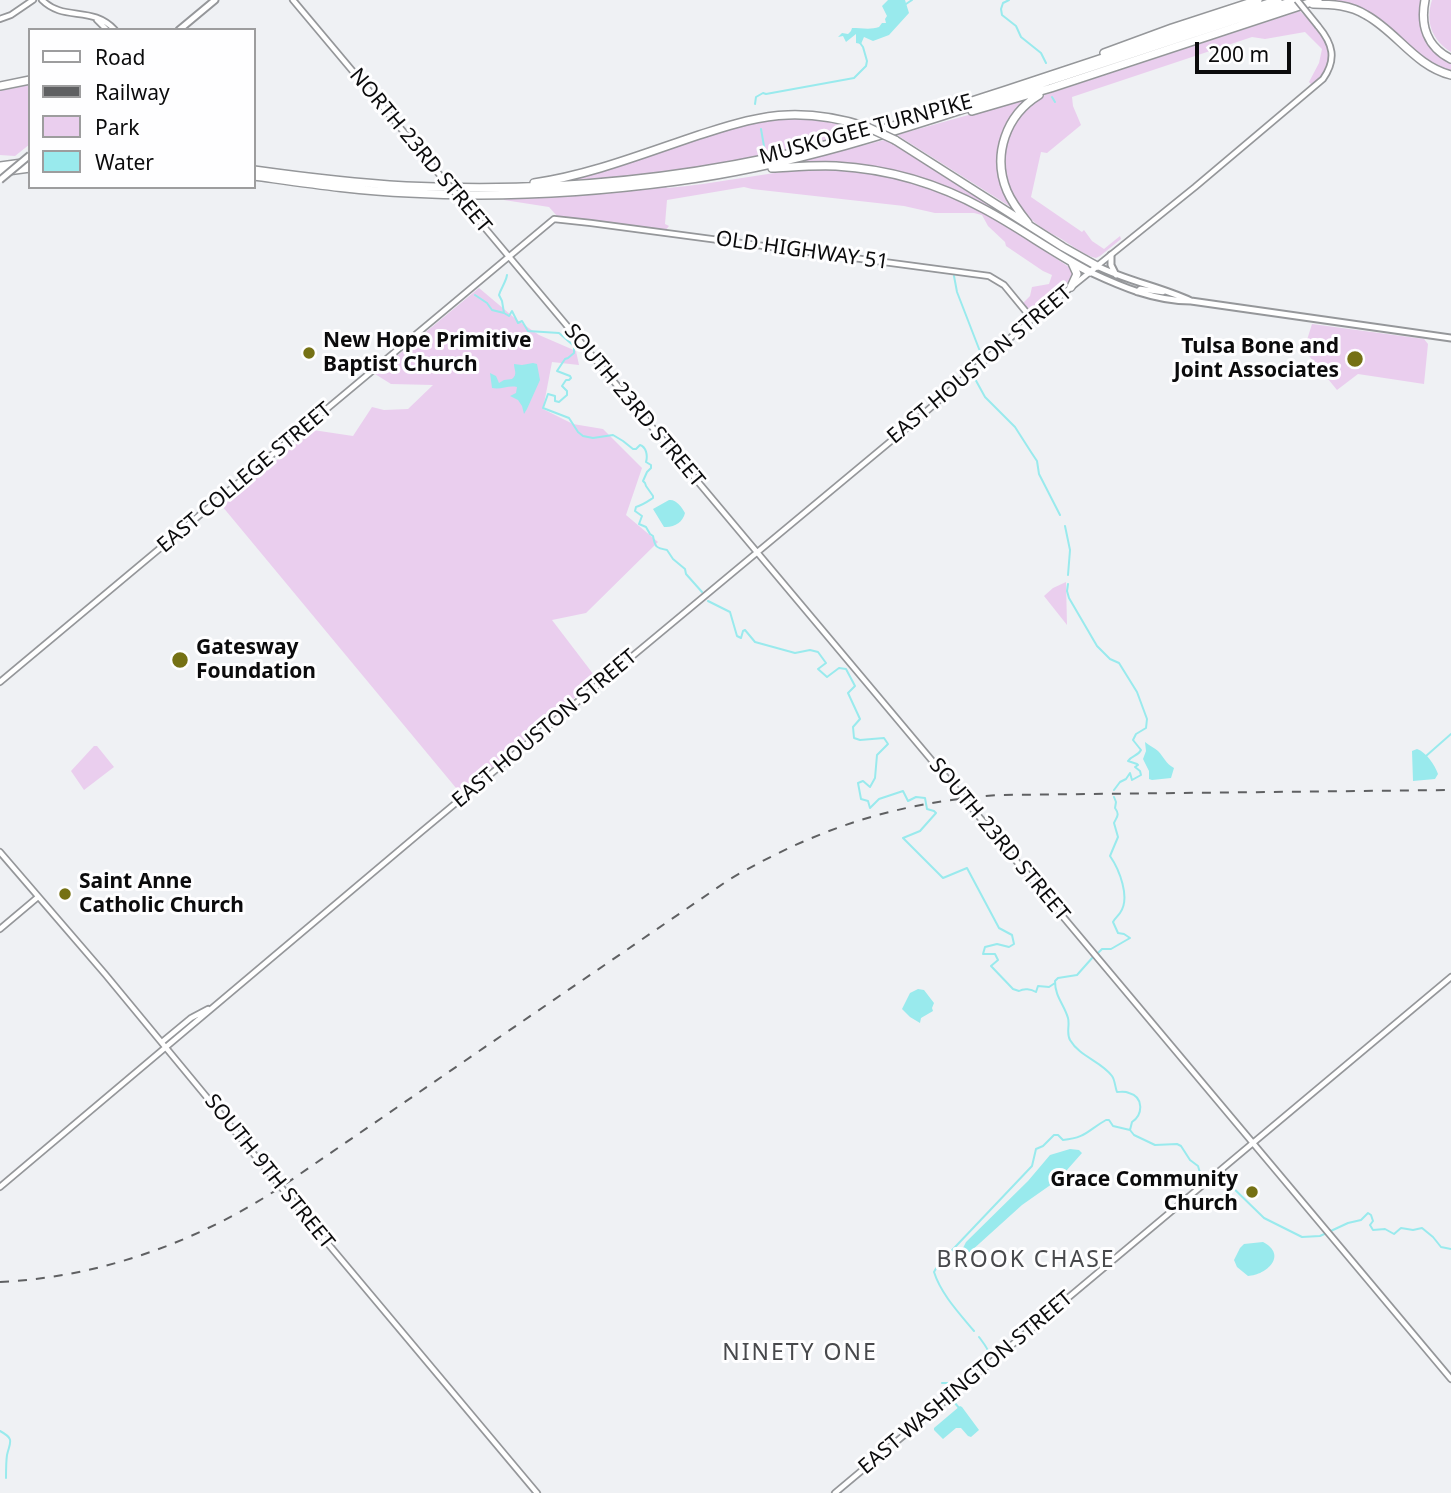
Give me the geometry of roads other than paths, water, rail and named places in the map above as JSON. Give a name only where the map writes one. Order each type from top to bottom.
[{"type":"highway","points":[[1234,8],[1245,0]]},
{"type":"highway","points":[[1015,86],[1144,37],[1258,0]]},
{"type":"highway","name":"MUSKOGEE TURNPIKE","points":[[439,187],[577,184],[654,177],[770,158],[893,127],[1278,0]]},
{"type":"highway","name":"MUSKOGEE TURNPIKE","points":[[754,168],[836,149],[927,121],[1296,0]]},
{"type":"highway","points":[[927,121],[988,108],[1318,0]]},
{"type":"highway","points":[[1425,0],[1424,29],[1439,52],[1451,59]]},
{"type":"highway","points":[[1305,4],[1340,5],[1354,9],[1377,22],[1423,63],[1451,75]]},
{"type":"highway","points":[[0,87],[28,81]]},
{"type":"highway","points":[[1031,227],[1007,190],[1001,169],[1003,145],[1016,115],[1033,99],[1051,88]]},
{"type":"highway","points":[[256,170],[357,183],[439,187],[530,183],[593,170],[762,117],[822,116],[867,127],[895,140],[1097,266]]},
{"type":"highway","points":[[0,159],[18,164]]},
{"type":"highway","points":[[0,166],[28,162]]},
{"type":"highway","points":[[256,176],[373,191],[481,195],[614,189],[754,168],[836,166],[913,179],[946,190],[983,208],[1090,272]]},
{"type":"highway","points":[[0,172],[28,168]]},
{"type":"highway","points":[[1071,287],[1077,274],[1072,262]]},
{"type":"main road","points":[[181,28],[215,0]]},
{"type":"main road","points":[[0,180],[28,157]]},
{"type":"main road","points":[[1111,255],[1111,265],[1116,275]]},
{"type":"main road","points":[[1191,301],[1097,266],[1090,272],[1138,292],[1174,301],[1191,301],[1451,338]]},
{"type":"street","name":"NORTH 23RD STREET","points":[[293,0],[547,302]]},
{"type":"street","points":[[1097,266],[1320,83],[1330,68],[1332,52],[1328,38],[1296,0]]},
{"type":"street","points":[[0,19],[31,2],[45,2],[60,11],[94,17],[113,28]]},
{"type":"street","points":[[94,17],[105,28]]},
{"type":"street","name":"EAST COLLEGE STREET","points":[[0,682],[554,219]]},
{"type":"street","name":"OLD HIGHWAY 51","points":[[554,219],[989,276],[1004,285],[1032,319]]},
{"type":"street","name":"EAST HOUSTON STREET","points":[[0,1186],[164,1044],[212,1008],[1090,272]]},
{"type":"street","points":[[1138,292],[1142,289],[1170,293]]},
{"type":"street","name":"SOUTH 23RD STREET","points":[[547,302],[1451,1379]]},
{"type":"street","name":"SOUTH 9TH STREET","points":[[0,852],[89,954],[537,1493]]},
{"type":"street","points":[[0,929],[38,897]]},
{"type":"street","name":"EAST WASHINGTON STREET","points":[[835,1493],[1451,977]]},
{"type":"water","points":[[888,0],[905,0],[909,13],[889,35],[873,41],[864,37],[861,44],[856,43],[856,34],[846,42],[843,36],[838,37],[842,33],[848,34],[852,28],[873,28],[886,23],[887,16],[882,6]]},
{"type":"water","points":[[514,364],[537,364],[540,380],[524,414],[518,400],[510,396],[516,393],[517,387],[492,388],[490,373],[496,376],[499,383],[514,377]]},
{"type":"water","points":[[669,500],[676,502],[685,513],[678,524],[664,527],[653,509]]},
{"type":"water","points":[[1145,742],[1174,768],[1171,778],[1149,779],[1149,771],[1143,759]]},
{"type":"water","points":[[1417,749],[1427,756],[1435,767],[1438,774],[1435,779],[1413,781],[1412,751]]},
{"type":"water","points":[[918,989],[924,990],[934,1003],[933,1011],[921,1018],[920,1023],[902,1009],[910,993]]},
{"type":"water","points":[[1070,1149],[1082,1153],[1059,1179],[1022,1205],[970,1252],[965,1253],[962,1250],[966,1242],[1028,1181],[1050,1155]]},
{"type":"water","points":[[1263,1242],[1274,1253],[1272,1264],[1262,1272],[1248,1276],[1237,1267],[1234,1260],[1244,1244]]},
{"type":"water","points":[[960,1406],[979,1430],[971,1437],[961,1428],[956,1428],[943,1439],[934,1428]]},
{"type":"waterway","points":[[906,4],[912,0]]},
{"type":"waterway","points":[[1009,0],[1003,3],[1002,15],[1016,26],[1021,37],[1041,53],[1046,63]]},
{"type":"waterway","points":[[755,104],[756,97],[763,93],[854,78],[866,66],[867,61],[860,43]]},
{"type":"waterway","points":[[1052,97],[1055,102]]},
{"type":"waterway","points":[[761,129],[765,152]]},
{"type":"waterway","points":[[504,313],[499,295],[507,275]]},
{"type":"waterway","points":[[954,276],[957,292],[981,354],[981,358],[969,370]]},
{"type":"waterway","points":[[475,295],[492,310],[509,316],[512,311],[518,323],[522,321],[528,331],[559,333],[574,346],[574,353],[565,359],[557,371],[571,378],[562,386],[567,395],[559,402],[555,401],[555,396],[548,394],[543,408],[569,418],[583,436],[593,438],[613,435],[633,449],[640,445],[644,448],[647,454],[646,462],[651,468],[643,481],[653,498],[636,507],[635,511],[642,516],[639,524],[646,527],[660,549],[667,550],[685,569],[686,574],[702,592]]},
{"type":"waterway","points":[[974,377],[985,397],[1015,427],[1037,461],[1039,474],[1060,515]]},
{"type":"waterway","points":[[1065,526],[1070,550],[1068,575]]},
{"type":"waterway","points":[[1068,584],[1069,598],[1097,646],[1110,659],[1119,663],[1137,692],[1147,719],[1146,728],[1136,734],[1133,740],[1141,750],[1128,761],[1138,765],[1135,767],[1141,775],[1132,780],[1130,773],[1114,790]]},
{"type":"waterway","points":[[708,601],[730,612],[737,636],[741,638],[745,630],[755,642],[795,653],[810,650],[818,652],[826,663],[818,669],[827,677],[839,668],[846,669],[855,686],[848,693],[860,719],[853,727],[854,738],[884,738],[888,744],[877,755],[875,778],[870,787],[863,781],[858,783],[861,799],[868,801],[870,808],[879,799],[903,791],[908,801],[916,797],[925,798],[927,809],[936,813],[920,831],[903,838],[943,878],[967,868],[999,928],[1012,935],[1014,944],[1009,947],[997,944],[985,947],[983,954],[995,954],[998,960],[991,966],[1013,989],[1019,991],[1028,989],[1036,992],[1038,986],[1049,987],[1055,983]]},
{"type":"waterway","points":[[1426,756],[1451,734]]},
{"type":"waterway","points":[[1098,953],[1130,938],[1118,933],[1113,922],[1120,913],[1124,900],[1120,876],[1110,856],[1118,837],[1114,823],[1118,814],[1114,797]]},
{"type":"waterway","points":[[1093,957],[1077,975],[1058,978],[1055,981],[1056,992],[1068,1018],[1070,1040],[1079,1051],[1107,1071],[1113,1078],[1117,1092],[1128,1092],[1137,1098],[1140,1111],[1130,1130],[1134,1135],[1155,1145],[1181,1146],[1190,1160],[1198,1166],[1201,1176],[1210,1176]]},
{"type":"waterway","points":[[974,1331],[941,1288],[934,1272],[938,1265],[1032,1166],[1036,1149],[1054,1135],[1063,1140],[1077,1137],[1106,1120],[1113,1126],[1130,1130]]},
{"type":"waterway","points":[[1213,1180],[1226,1181],[1264,1218],[1302,1237],[1320,1236],[1361,1220],[1368,1213],[1373,1221],[1370,1225],[1373,1230],[1385,1229],[1394,1234],[1401,1228],[1422,1228],[1441,1247],[1451,1249]]},
{"type":"waterway","points":[[979,1337],[989,1353],[979,1368]]},
{"type":"waterway","points":[[955,1388],[970,1375]]},
{"type":"waterway","points":[[942,1383],[948,1383],[955,1390]]},
{"type":"waterway","points":[[958,1393],[954,1402],[960,1409]]},
{"type":"waterway","points":[[0,1431],[8,1436],[10,1441],[6,1478]]},
{"type":"railway","points":[[0,1282],[38,1279],[111,1264],[182,1240],[249,1207],[730,879],[795,845],[858,821],[925,804],[997,795],[1451,790]]},
{"type":"place","name":"New Hope Primitive Baptist Church","points":[[309,353]]},
{"type":"place","name":"Tulsa Bone and Joint Associates","points":[[1355,359]]},
{"type":"place","name":"Gatesway Foundation","points":[[180,660]]},
{"type":"place","name":"Saint Anne Catholic Church","points":[[65,894]]},
{"type":"place","name":"Grace Community Church","points":[[1252,1192]]},
{"type":"district","name":"BROOK CHASE","points":[[1026,1260]]},
{"type":"district","name":"NINETY ONE","points":[[800,1353]]}]
